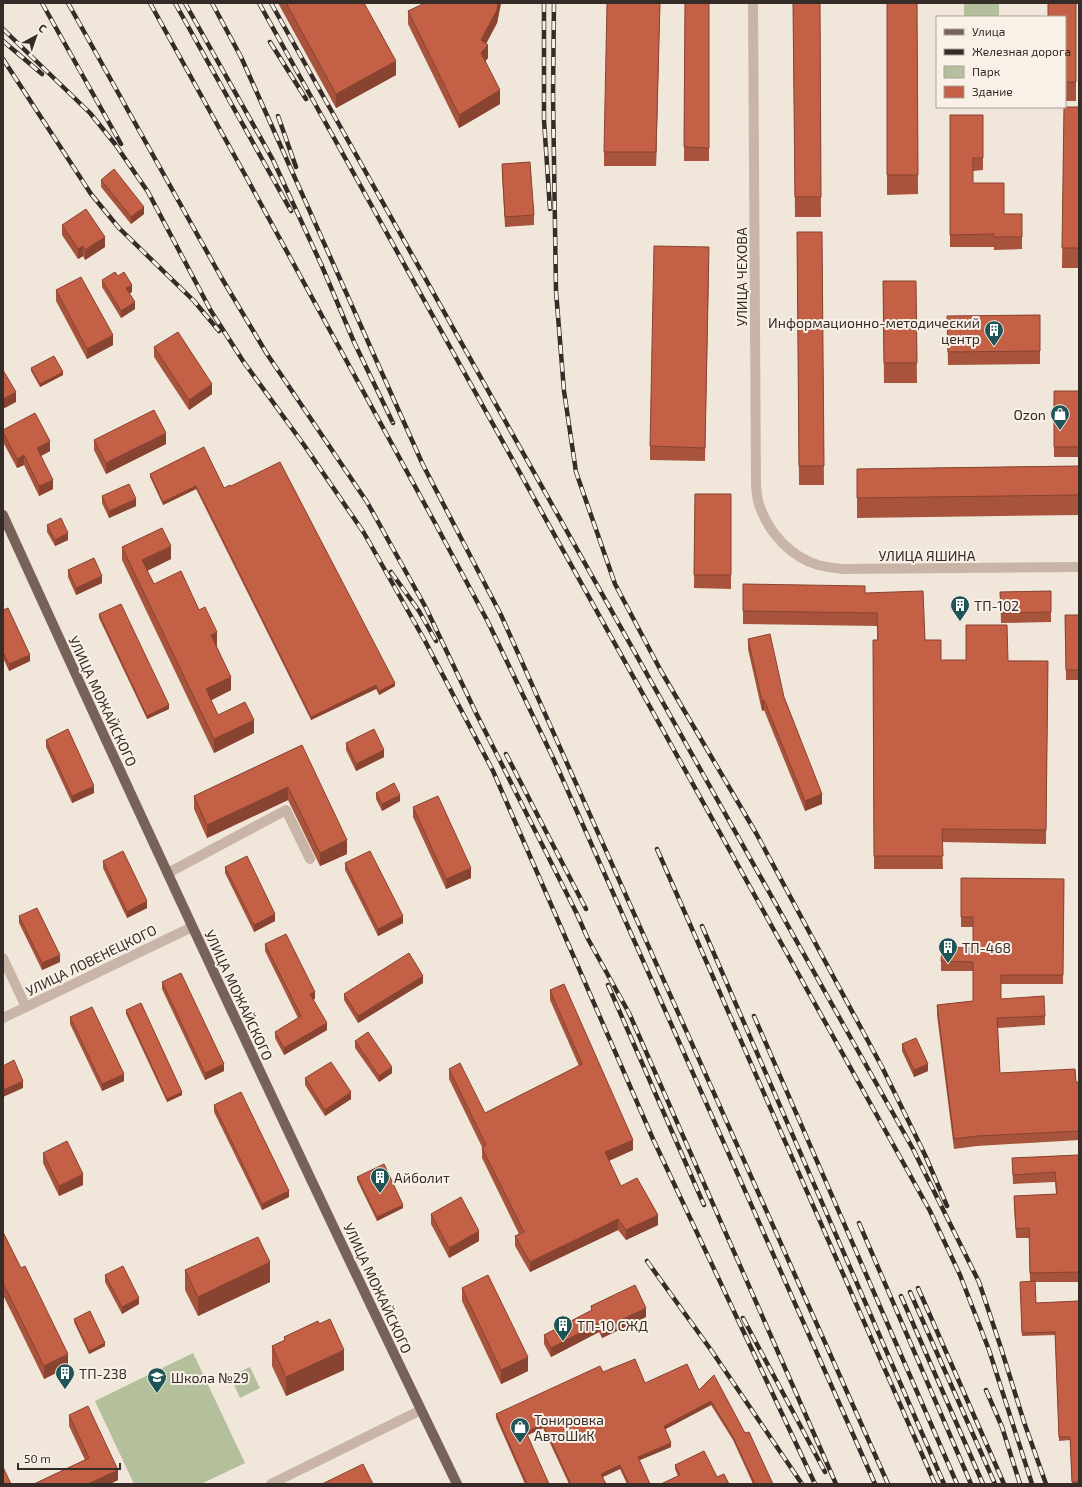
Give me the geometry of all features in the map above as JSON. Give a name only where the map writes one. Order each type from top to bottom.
[{"type":"main road","name":"УЛИЦА МОЖАЙСКОГО","points":[[3,515],[192,927],[348,1258],[457,1484]]},
{"type":"street","name":"УЛИЦА ЧЕХОВА","points":[[753,3],[756,486],[759,507],[768,526],[782,543]]},
{"type":"street","name":"УЛИЦА ЯШИНА","points":[[782,543],[798,556],[817,565],[842,569],[1079,567]]},
{"type":"street","points":[[168,873],[286,810],[310,859]]},
{"type":"street","name":"УЛИЦА ЛОВЕНЕЦКОГО","points":[[3,1018],[192,927]]},
{"type":"street","points":[[3,958],[26,1007]]},
{"type":"street","points":[[271,1484],[421,1410]]},
{"type":"green space","points":[[964,3],[999,3],[999,16],[964,16]]},
{"type":"green space","points":[[193,1353],[245,1463],[201,1484],[134,1484],[95,1401]]},
{"type":"green space","points":[[250,1367],[260,1388],[240,1398],[230,1376]]},
{"type":"building","points":[[286,3],[364,3],[396,61],[336,94]]},
{"type":"building","points":[[425,3],[498,3],[497,10],[481,40],[488,45],[481,53],[500,90],[459,115],[408,11]]},
{"type":"building","points":[[607,3],[660,3],[656,152],[604,152]]},
{"type":"building","points":[[685,3],[709,3],[709,148],[684,147]]},
{"type":"building","points":[[793,3],[820,3],[821,197],[795,197]]},
{"type":"building","points":[[887,3],[917,3],[918,175],[887,175]]},
{"type":"building","points":[[1048,3],[1076,3],[1076,82],[1066,82],[1066,16],[1048,16]]},
{"type":"building","points":[[1079,107],[1079,248],[1062,248],[1064,108]]},
{"type":"building","points":[[950,115],[983,115],[983,158],[973,158],[973,183],[1004,183],[1004,214],[1022,214],[1022,237],[994,237],[994,234],[950,235]]},
{"type":"building","points":[[530,162],[534,215],[505,217],[502,164]]},
{"type":"building","points":[[114,169],[144,207],[131,217],[101,180]]},
{"type":"building","points":[[86,209],[105,237],[85,250],[83,246],[78,249],[62,225]]},
{"type":"building","points":[[797,232],[822,232],[824,466],[799,466]]},
{"type":"building","points":[[654,246],[709,247],[705,448],[650,446]]},
{"type":"building","points":[[115,272],[118,276],[124,272],[132,285],[126,288],[135,302],[121,311],[102,280]]},
{"type":"building","points":[[81,277],[113,335],[87,349],[56,290]]},
{"type":"building","points":[[883,281],[916,281],[917,363],[884,363]]},
{"type":"building","name":"Информационно-методический центр","points":[[1040,315],[1040,351],[948,352],[947,316]]},
{"type":"building","points":[[178,332],[212,384],[189,400],[154,347]]},
{"type":"building","points":[[54,356],[63,372],[40,384],[31,368]]},
{"type":"building","points":[[3,370],[16,392],[3,399]]},
{"type":"building","points":[[1054,391],[1079,391],[1079,447],[1054,447]]},
{"type":"building","points":[[154,410],[166,433],[106,463],[94,440]]},
{"type":"building","points":[[35,413],[50,441],[37,448],[53,480],[39,486],[24,455],[17,459],[3,432],[3,430]]},
{"type":"building","points":[[204,447],[224,488],[280,462],[395,683],[379,691],[376,685],[311,717],[196,486],[163,502],[150,474]]},
{"type":"building","points":[[1079,466],[1079,495],[857,498],[857,469]]},
{"type":"building","points":[[129,484],[136,499],[109,511],[102,496]]},
{"type":"building","points":[[695,494],[731,494],[731,575],[694,575]]},
{"type":"building","points":[[61,518],[68,533],[55,540],[47,525]]},
{"type":"building","points":[[162,528],[171,546],[142,560],[154,584],[181,571],[199,610],[205,607],[217,632],[211,635],[231,677],[206,689],[218,715],[245,702],[254,720],[214,739],[122,547]]},
{"type":"building","points":[[94,558],[102,576],[76,588],[68,570]]},
{"type":"building","points":[[743,584],[865,586],[865,593],[923,591],[925,640],[941,640],[941,660],[966,660],[966,625],[1007,625],[1008,661],[1048,661],[1046,830],[942,829],[943,856],[874,856],[873,640],[878,640],[877,613],[743,611]]},
{"type":"building","points":[[1051,591],[1051,612],[1001,613],[1000,592]]},
{"type":"building","points":[[121,604],[169,705],[147,716],[99,614]]},
{"type":"building","points":[[8,608],[30,655],[9,664],[3,652],[3,610]]},
{"type":"building","points":[[1065,615],[1079,615],[1079,670],[1066,670]]},
{"type":"building","points":[[770,634],[784,697],[822,794],[805,801],[764,700],[762,701],[748,639]]},
{"type":"building","points":[[68,729],[94,786],[72,796],[46,740]]},
{"type":"building","points":[[374,729],[384,750],[356,764],[346,743]]},
{"type":"building","points":[[302,745],[347,840],[320,853],[288,787],[207,825],[194,796]]},
{"type":"building","points":[[394,783],[400,795],[382,804],[376,793]]},
{"type":"building","points":[[438,796],[471,868],[446,879],[413,807]]},
{"type":"building","points":[[123,851],[147,901],[127,912],[103,861]]},
{"type":"building","points":[[370,851],[403,916],[378,929],[345,863]]},
{"type":"building","points":[[247,856],[275,914],[254,925],[225,867]]},
{"type":"building","points":[[961,878],[1064,879],[1063,975],[1001,975],[1001,999],[1044,996],[1045,1016],[997,1018],[1000,1073],[1075,1069],[1076,1082],[1079,1082],[1079,1131],[977,1136],[954,1139],[937,1005],[973,1001],[973,962],[941,961],[942,947],[973,948],[973,917],[961,917]]},
{"type":"building","points":[[37,908],[60,955],[42,963],[19,916]]},
{"type":"building","points":[[286,934],[315,992],[310,994],[327,1023],[284,1048],[275,1032],[301,1016],[265,944]]},
{"type":"building","points":[[409,953],[423,976],[358,1016],[344,994]]},
{"type":"building","points":[[181,973],[224,1064],[205,1073],[162,982]]},
{"type":"building","points":[[564,984],[633,1140],[605,1152],[621,1186],[637,1178],[658,1215],[626,1230],[618,1219],[530,1262],[515,1236],[524,1232],[482,1148],[486,1145],[449,1069],[460,1063],[485,1113],[582,1064],[550,990]]},
{"type":"building","points":[[141,1003],[182,1092],[167,1099],[126,1010]]},
{"type":"building","points":[[92,1007],[124,1074],[102,1084],[70,1017]]},
{"type":"building","points":[[368,1032],[392,1067],[379,1076],[355,1041]]},
{"type":"building","points":[[916,1038],[928,1064],[914,1070],[902,1044]]},
{"type":"building","points":[[14,1060],[23,1081],[3,1090],[3,1066]]},
{"type":"building","points":[[331,1062],[351,1092],[325,1110],[305,1078]]},
{"type":"building","points":[[241,1092],[289,1191],[262,1204],[214,1105]]},
{"type":"building","points":[[67,1141],[83,1174],[59,1186],[43,1153]]},
{"type":"building","points":[[1079,1155],[1079,1272],[1030,1273],[1029,1228],[1016,1229],[1014,1196],[1057,1194],[1055,1172],[1013,1175],[1012,1158]]},
{"type":"building","name":"Айболит","points":[[384,1164],[403,1205],[377,1217],[357,1177]]},
{"type":"building","points":[[461,1197],[479,1231],[449,1248],[431,1214]]},
{"type":"building","points":[[3,1232],[21,1268],[25,1266],[68,1354],[44,1366],[3,1283]]},
{"type":"building","points":[[258,1237],[270,1262],[198,1297],[185,1270]]},
{"type":"building","points":[[123,1266],[139,1298],[122,1307],[105,1275]]},
{"type":"building","points":[[488,1275],[528,1357],[501,1370],[462,1288]]},
{"type":"building","points":[[1035,1281],[1036,1303],[1079,1301],[1079,1482],[1072,1482],[1070,1437],[1059,1437],[1055,1332],[1022,1333],[1020,1282]]},
{"type":"building","points":[[635,1285],[646,1308],[602,1329],[599,1323],[551,1348],[544,1335],[592,1310],[591,1306]]},
{"type":"building","points":[[90,1311],[105,1343],[89,1351],[74,1319]]},
{"type":"building","points":[[330,1319],[344,1350],[286,1377],[272,1346],[285,1340],[284,1337],[318,1321],[319,1324]]},
{"type":"building","points":[[635,1359],[645,1383],[687,1364],[699,1390],[714,1375],[745,1433],[749,1432],[773,1484],[755,1484],[733,1437],[711,1401],[664,1426],[671,1443],[638,1457],[650,1484],[629,1484],[620,1465],[601,1474],[606,1484],[571,1484],[543,1424],[526,1432],[549,1484],[527,1484],[496,1414],[600,1366],[603,1372]]},
{"type":"building","points":[[88,1406],[118,1470],[88,1484],[34,1484],[89,1458],[69,1415]]},
{"type":"building","points":[[704,1451],[717,1477],[724,1474],[729,1484],[661,1484],[680,1475],[675,1465]]},
{"type":"building","points":[[363,1464],[373,1484],[322,1484]]},
{"type":"building","points":[[3,1467],[11,1484],[3,1484]]},
{"type":"railway","points":[[42,3],[121,144]]},
{"type":"railway","points":[[68,3],[221,277],[267,354],[367,502],[426,608],[477,715],[576,912],[588,939],[629,1013],[836,1484]]},
{"type":"railway","points":[[150,3],[488,622],[555,762],[875,1484]]},
{"type":"railway","points":[[175,3],[291,211]]},
{"type":"railway","points":[[185,3],[273,160],[321,264],[354,342],[393,423]]},
{"type":"railway","points":[[212,3],[241,57],[423,465],[501,615],[888,1484]]},
{"type":"railway","points":[[259,3],[930,1211],[960,1275],[989,1350],[1032,1484]]},
{"type":"railway","points":[[271,3],[913,1149],[979,1282],[1024,1422],[1046,1484]]},
{"type":"railway","points":[[544,3],[544,120],[550,209]]},
{"type":"railway","points":[[554,3],[553,96],[556,291],[564,391],[576,472],[615,584],[661,671],[756,833],[882,1067],[925,1155],[947,1206]]},
{"type":"railway","points":[[3,29],[90,113],[115,144],[148,192],[211,311],[243,361],[304,445],[364,533],[425,641],[493,771],[653,1139],[815,1484]]},
{"type":"railway","points":[[3,41],[42,74]]},
{"type":"railway","points":[[270,42],[306,99]]},
{"type":"railway","points":[[3,59],[91,194],[119,228],[194,301],[219,331]]},
{"type":"railway","points":[[278,116],[296,167]]},
{"type":"railway","points":[[391,572],[419,611],[436,641]]},
{"type":"railway","points":[[506,754],[586,909]]},
{"type":"railway","points":[[657,849],[935,1484]]},
{"type":"railway","points":[[702,926],[944,1484]]},
{"type":"railway","points":[[608,985],[704,1205]]},
{"type":"railway","points":[[754,1016],[957,1484]]},
{"type":"railway","points":[[859,1223],[971,1484]]},
{"type":"railway","points":[[647,1261],[711,1350],[802,1484]]},
{"type":"railway","points":[[918,1288],[1004,1484]]},
{"type":"railway","points":[[910,1292],[995,1484]]},
{"type":"railway","points":[[901,1296],[983,1484]]},
{"type":"railway","points":[[743,1318],[825,1472]]},
{"type":"railway","points":[[986,1390],[1002,1427],[1020,1484]]},
{"type":"place","name":"Информационно-методический центр","points":[[994,347]]},
{"type":"place","name":"Ozon","points":[[1060,431]]},
{"type":"place","name":"ТП-102","points":[[960,622]]},
{"type":"place","name":"ТП-468","points":[[948,964]]},
{"type":"place","name":"Айболит","points":[[380,1194]]},
{"type":"place","name":"ТП-10 СЖД","points":[[563,1342]]},
{"type":"place","name":"ТП-238","points":[[65,1390]]},
{"type":"place","name":"Школа №29","points":[[157,1394]]},
{"type":"place","name":"Тонировка АвтоШиК","points":[[520,1444]]}]
